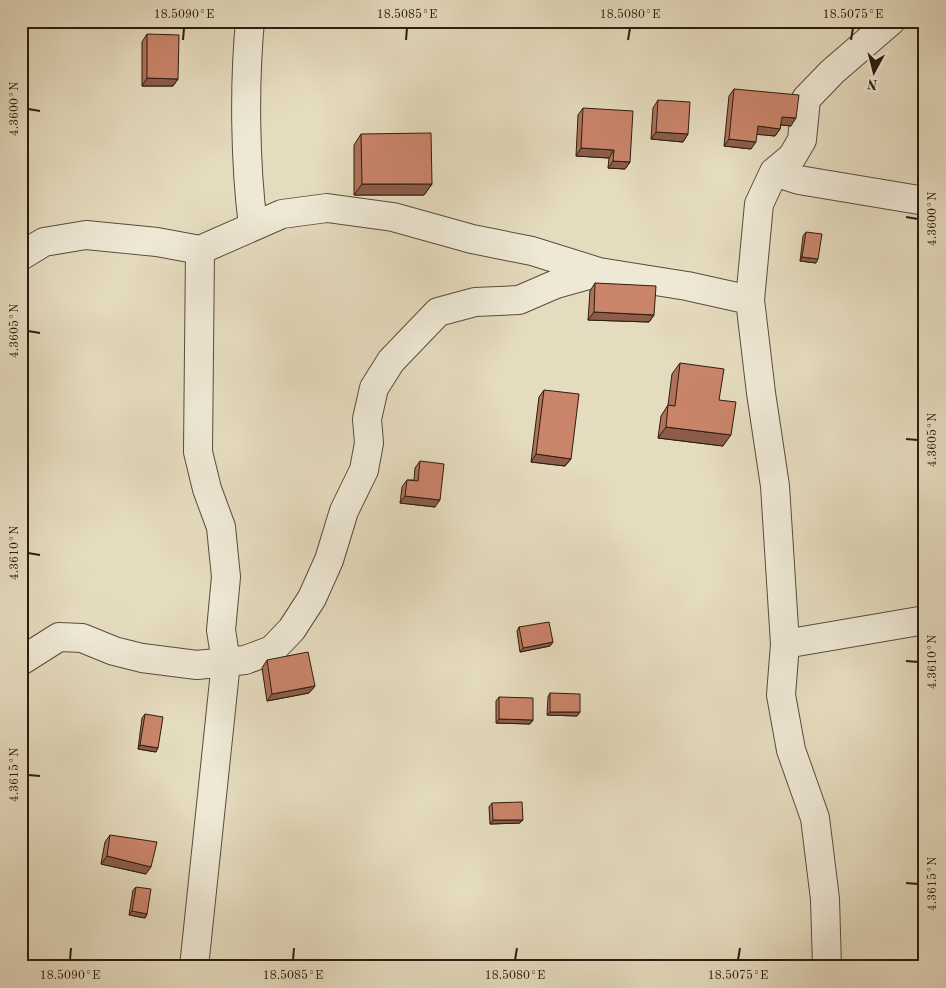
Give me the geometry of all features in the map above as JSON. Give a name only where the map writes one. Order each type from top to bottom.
[{"type":"street","points":[[250,21],[249,193],[253,226]]},
{"type":"street","points":[[827,967],[825,899],[814,818],[791,750],[782,695],[785,644],[775,486],[750,300],[759,204],[774,172],[792,157],[802,140],[806,99],[832,72],[891,21]]},
{"type":"street","points":[[774,172],[808,182],[925,201]]},
{"type":"street","points":[[21,256],[44,242],[86,235],[157,242],[200,250],[282,214],[327,208],[393,217],[472,239],[532,252],[599,272],[687,286],[750,300]]},
{"type":"street","points":[[194,967],[226,662],[221,630],[226,577],[221,527],[207,489],[198,452],[200,250]]},
{"type":"street","points":[[21,661],[59,637],[82,638],[114,651],[167,662],[197,665],[245,660],[272,650],[292,629],[312,598],[329,560],[344,511],[364,470],[369,443],[367,419],[374,388],[391,361],[438,312],[475,302],[519,300],[556,284],[599,272]]},
{"type":"street","points":[[785,644],[925,620]]},
{"type":"building","points":[[147,34],[179,35],[178,79],[147,78]]},
{"type":"building","points":[[734,89],[799,95],[796,118],[782,117],[780,129],[758,126],[756,142],[729,139]]},
{"type":"building","points":[[658,100],[690,102],[688,134],[656,132]]},
{"type":"building","points":[[583,108],[633,111],[630,162],[613,161],[614,150],[581,148]]},
{"type":"building","points":[[431,133],[432,184],[362,184],[361,134]]},
{"type":"building","points":[[21,224],[26,225],[24,241],[21,241]]},
{"type":"building","points":[[806,232],[822,234],[818,259],[802,257]]},
{"type":"building","points":[[595,283],[656,286],[654,315],[594,312]]},
{"type":"building","points":[[680,363],[724,369],[719,400],[736,402],[731,435],[666,427],[668,405],[675,406]]},
{"type":"building","points":[[544,390],[579,394],[571,459],[536,454]]},
{"type":"building","points":[[420,461],[444,464],[440,500],[405,496],[407,480],[418,481]]},
{"type":"building","points":[[549,622],[553,642],[523,648],[519,627]]},
{"type":"building","points":[[308,652],[315,686],[272,694],[267,660]]},
{"type":"building","points":[[550,693],[580,694],[580,712],[550,712]]},
{"type":"building","points":[[499,697],[533,698],[533,720],[499,719]]},
{"type":"building","points":[[145,714],[163,717],[158,748],[140,745]]},
{"type":"building","points":[[522,802],[523,820],[493,820],[492,803]]},
{"type":"building","points":[[110,835],[157,842],[151,867],[107,856]]},
{"type":"building","points":[[136,887],[151,889],[147,914],[132,911]]}]
